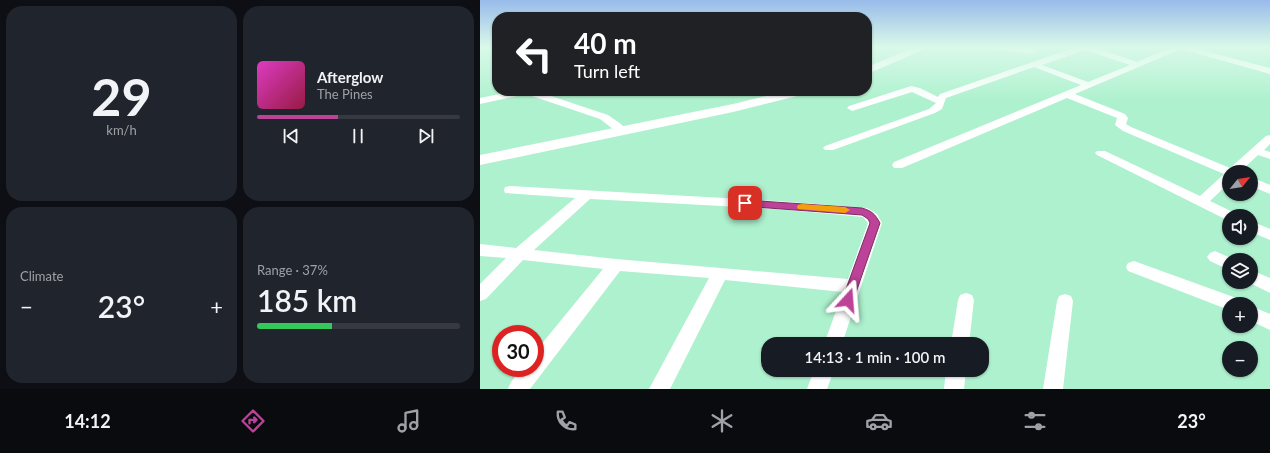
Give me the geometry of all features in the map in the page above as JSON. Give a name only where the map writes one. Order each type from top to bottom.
[{"type":"main road","points":[[872,69],[882,65]]},
{"type":"main road","points":[[480,160],[758,96]]},
{"type":"main road","points":[[480,153],[740,106],[781,96]]},
{"type":"street","points":[[1035,65],[1088,85]]},
{"type":"street","points":[[828,148],[939,108],[941,99],[944,96],[1035,65]]},
{"type":"street","points":[[898,165],[1137,65]]},
{"type":"street","points":[[1249,65],[1270,71]]},
{"type":"street","points":[[852,108],[911,89],[917,90],[941,102]]},
{"type":"street","points":[[1066,94],[1121,116],[1122,118],[1120,125],[1127,129],[1222,169]]},
{"type":"street","points":[[480,101],[503,96]]},
{"type":"street","points":[[541,96],[604,117],[620,128]]},
{"type":"street","points":[[1241,165],[1270,138]]},
{"type":"street","points":[[1256,151],[1270,156]]},
{"type":"street","points":[[1101,153],[1222,212]]},
{"type":"street","points":[[1201,202],[1222,182]]},
{"type":"street","points":[[1258,185],[1270,190]]},
{"type":"street","points":[[510,190],[777,205],[867,213],[872,217],[875,223],[835,337]]},
{"type":"street","points":[[480,294],[520,254],[587,194]]},
{"type":"street","points":[[1258,229],[1270,235]]},
{"type":"street","points":[[480,250],[616,265],[720,272],[852,286]]},
{"type":"street","points":[[1215,257],[1222,260]]},
{"type":"street","points":[[544,357],[616,265]]},
{"type":"street","points":[[1134,267],[1222,300]]},
{"type":"street","points":[[659,389],[720,272]]},
{"type":"street","points":[[1258,280],[1270,286]]},
{"type":"street","points":[[961,337],[966,300]]},
{"type":"street","points":[[1053,389],[1065,301]]},
{"type":"street","points":[[1258,316],[1270,322]]},
{"type":"street","points":[[518,389],[528,377]]},
{"type":"street","points":[[817,389],[821,377]]},
{"type":"street","points":[[954,389],[955,377]]},
{"type":"slow traffic","points":[[802,207],[845,210]]},
{"type":"route","points":[[745,203],[862,212],[867,213],[872,217],[875,223],[848,300]]}]
